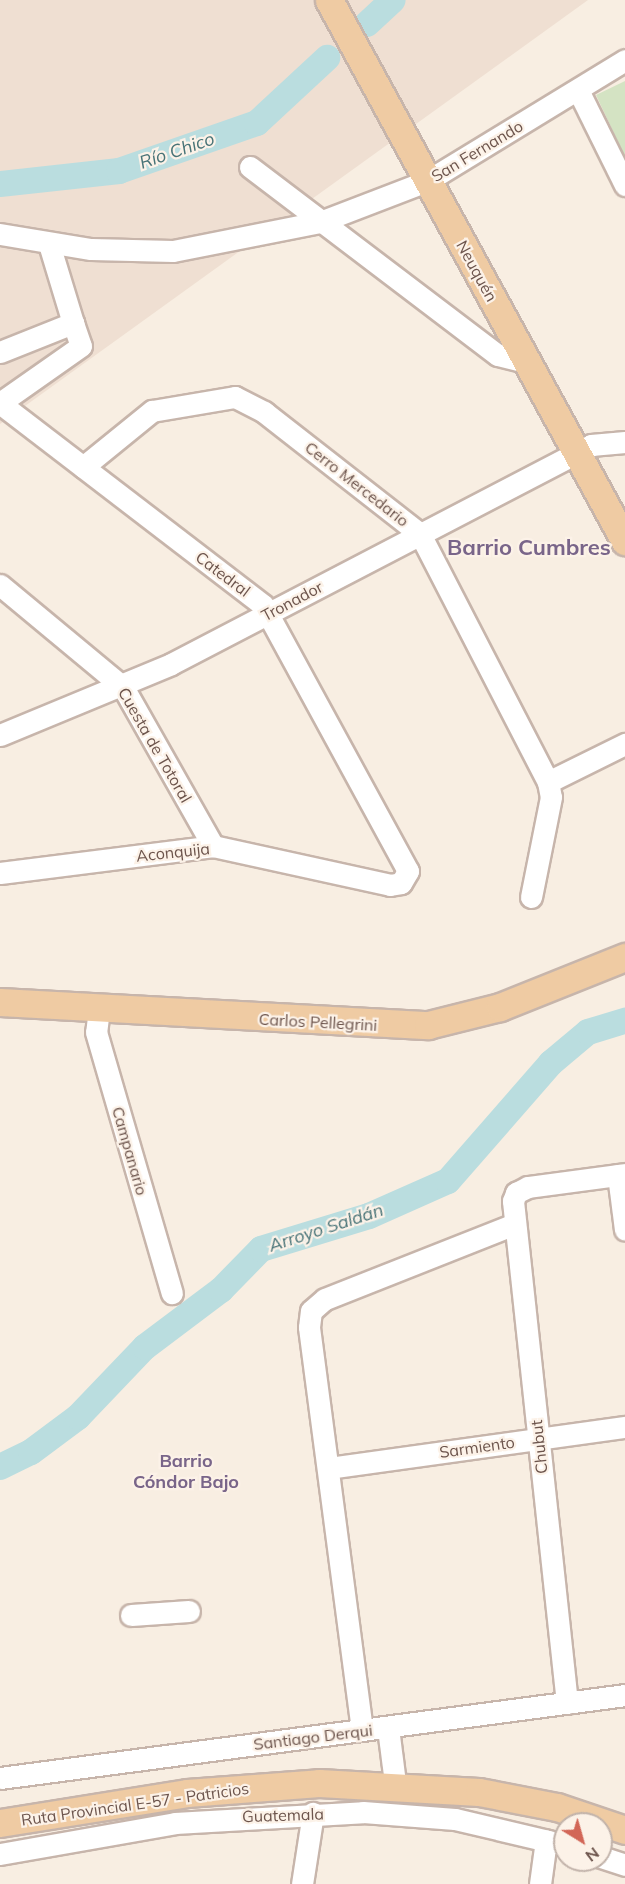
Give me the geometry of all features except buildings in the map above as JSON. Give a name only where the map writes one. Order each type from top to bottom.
[{"type":"main road","name":"Neuquén","points":[[328,0],[625,541]]},
{"type":"main road","name":"Carlos Pellegrini","points":[[0,1002],[428,1025],[490,1010],[625,957]]},
{"type":"main road","name":"Ruta Provincial E-57 - Patricios","points":[[0,1823],[187,1793],[319,1783],[395,1784],[522,1799],[625,1830]]},
{"type":"street","name":"San Fernando","points":[[0,234],[49,244],[173,251],[320,222],[427,181],[625,60]]},
{"type":"street","points":[[578,90],[625,185]]},
{"type":"street","points":[[250,167],[498,355],[527,362]]},
{"type":"street","points":[[0,403],[78,353],[81,346],[49,244]]},
{"type":"street","points":[[0,352],[74,323]]},
{"type":"street","name":"Cerro Mercedario","points":[[83,467],[152,411],[235,397],[264,412],[420,534],[548,782]]},
{"type":"street","name":"Catedral","points":[[0,403],[269,613],[408,871]]},
{"type":"street","name":"Tronador","points":[[0,735],[123,687],[577,453],[602,442],[625,442]]},
{"type":"street","name":"Cuesta de Totoral","points":[[0,585],[123,687],[213,846]]},
{"type":"street","points":[[531,897],[551,797],[548,782],[625,744]]},
{"type":"street","name":"Aconquija","points":[[0,873],[213,846],[390,885],[401,883],[408,871]]},
{"type":"street","name":"Campanario","points":[[99,1009],[96,1032],[172,1293]]},
{"type":"street","points":[[622,1175],[625,1230]]},
{"type":"street","name":"Chubut","points":[[567,1703],[514,1224],[516,1192],[622,1175]]},
{"type":"street","points":[[362,1730],[309,1327],[311,1311],[325,1299],[514,1224]]},
{"type":"street","name":"Sarmiento","points":[[329,1468],[625,1427]]},
{"type":"street","points":[[131,1615],[189,1611]]},
{"type":"street","name":"Santiago Derqui","points":[[0,1778],[625,1695]]},
{"type":"street","points":[[388,1728],[395,1784]]},
{"type":"street","points":[[302,1884],[313,1813]]},
{"type":"street","name":"Guatemala","points":[[0,1854],[175,1823],[313,1813],[445,1818],[553,1841]]},
{"type":"street","points":[[540,1884],[553,1850]]},
{"type":"shaded area","points":[[0,0],[588,0],[0,424]]},
{"type":"green space","points":[[625,81],[625,157],[596,95]]},
{"type":"waterway","name":"Río Chico","points":[[367,24],[393,0]]},
{"type":"waterway","name":"Río Chico","points":[[0,184],[119,171],[257,123],[327,58]]},
{"type":"waterway","name":"Arroyo Saldán","points":[[0,1467],[31,1452],[78,1417],[145,1347],[221,1290],[261,1249],[369,1216],[448,1181],[551,1063],[588,1032],[625,1021]]},
{"type":"district","name":"Barrio Cumbres","points":[[529,548]]},
{"type":"district","name":"Barrio Cóndor Bajo","points":[[186,1472]]}]
